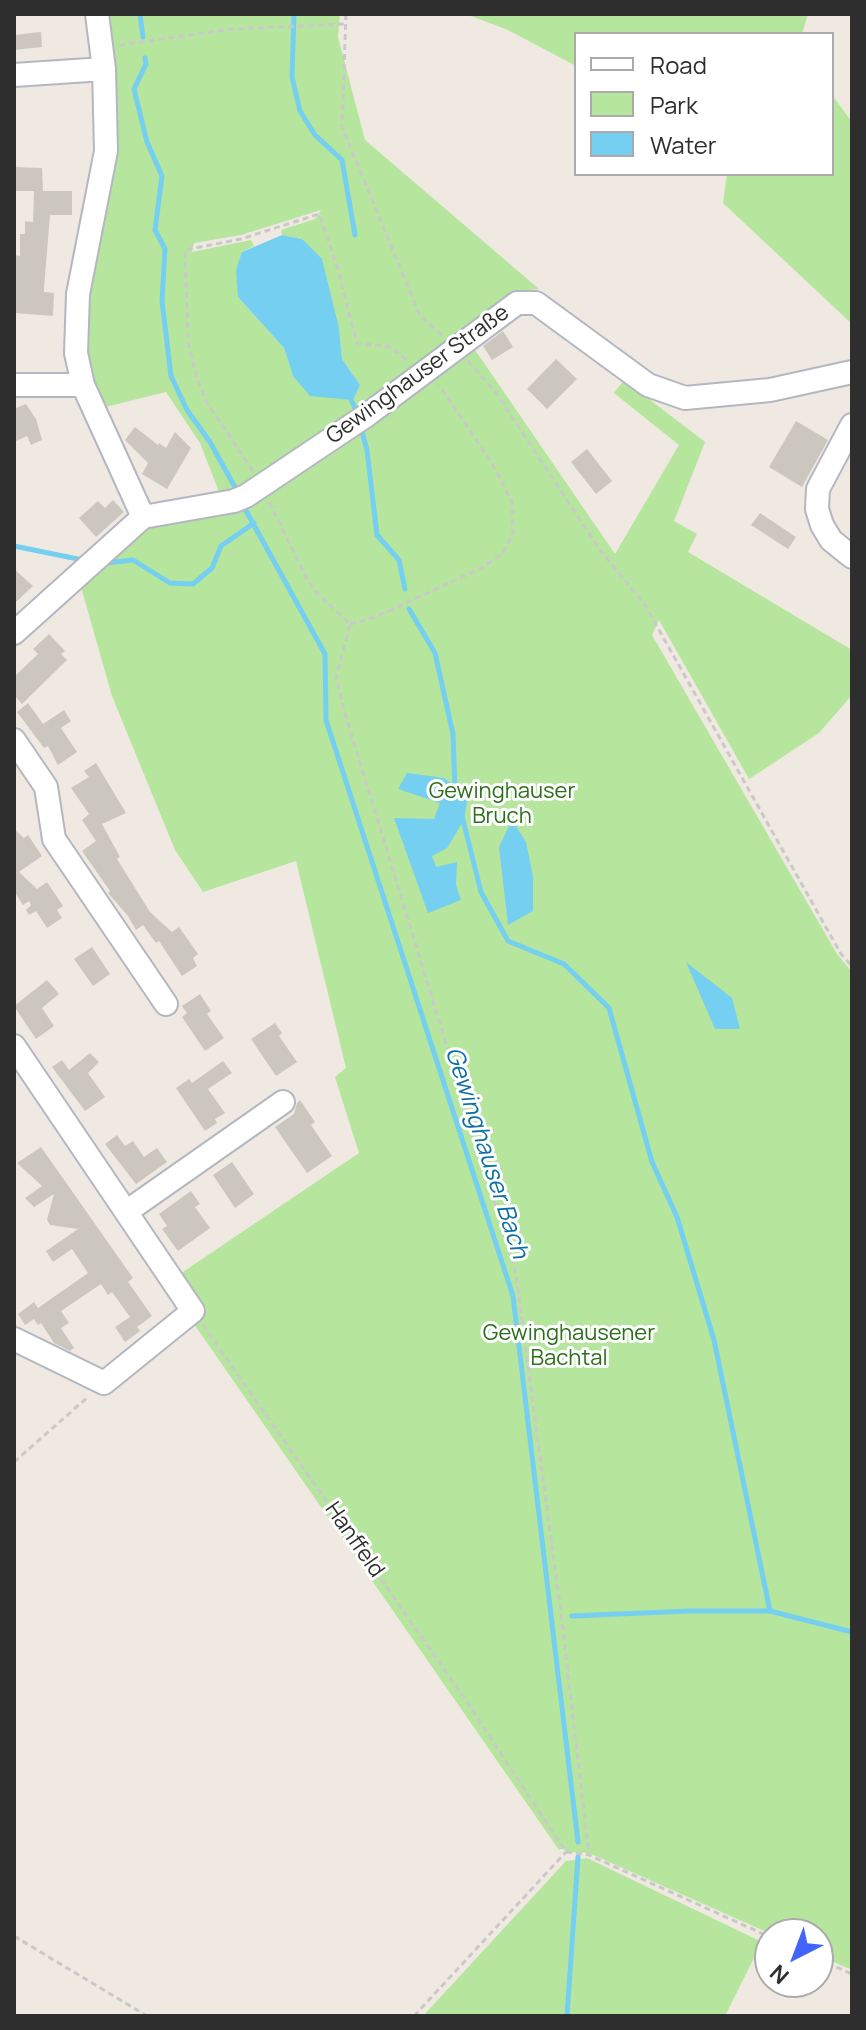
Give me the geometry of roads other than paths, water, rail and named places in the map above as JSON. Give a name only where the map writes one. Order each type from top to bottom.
[{"type":"street","points":[[14,633],[143,517],[83,385],[76,353],[78,294],[106,151],[104,69],[97,14]]},
{"type":"street","points":[[14,75],[104,69]]},
{"type":"street","name":"Gewinghauser Straße","points":[[143,517],[247,494],[358,421],[517,303],[536,303],[648,385],[685,398],[770,390],[852,372]]},
{"type":"street","points":[[14,385],[83,385]]},
{"type":"street","points":[[852,425],[818,489],[817,509],[831,540],[852,557]]},
{"type":"street","points":[[14,740],[46,787],[54,839],[166,1004]]},
{"type":"street","points":[[14,1046],[193,1311],[104,1383],[14,1339]]},
{"type":"street","points":[[126,1212],[283,1102]]},
{"type":"water","points":[[282,235],[302,239],[322,259],[339,328],[342,359],[360,385],[353,400],[310,396],[293,376],[284,348],[238,297],[236,270],[242,252]]},
{"type":"water","points":[[407,773],[444,778],[468,796],[464,820],[447,848],[432,856],[436,867],[457,862],[456,885],[461,900],[428,913],[394,818],[434,819],[440,803],[398,789]]},
{"type":"water","points":[[512,820],[526,842],[533,876],[533,911],[508,925],[499,847]]},
{"type":"water","points":[[686,962],[732,998],[740,1029],[715,1029]]},
{"type":"waterway","name":"Gewinghauser Bach","points":[[140,14],[143,37]]},
{"type":"waterway","points":[[294,14],[292,77],[300,111],[315,135],[342,160],[355,235]]},
{"type":"waterway","name":"Gewinghauser Bach","points":[[145,58],[146,64],[134,89],[147,142],[162,176],[155,230],[165,249],[162,301],[171,376],[187,410],[210,442],[237,491]]},
{"type":"waterway","points":[[349,395],[358,415]]},
{"type":"waterway","points":[[360,425],[367,450],[377,535],[399,560],[405,589]]},
{"type":"waterway","name":"Gewinghauser Bach","points":[[244,507],[325,654],[326,720],[513,1296],[578,1842]]},
{"type":"waterway","points":[[106,563],[133,560],[170,583],[193,584],[212,568],[221,546],[254,523]]},
{"type":"waterway","points":[[14,546],[78,559]]},
{"type":"waterway","points":[[409,609],[435,653],[453,734],[455,790]]},
{"type":"waterway","points":[[462,816],[481,892],[508,941],[564,964],[609,1008],[652,1162],[677,1217],[714,1340],[770,1611]]},
{"type":"waterway","points":[[572,1616],[770,1611],[852,1632]]},
{"type":"waterway","name":"Gewinghauser Bach","points":[[567,2016],[578,1857]]},
{"type":"park label","name":"Gewinghauser Bruch","points":[[502,804]]},
{"type":"park label","name":"Gewinghausener Bachtal","points":[[569,1346]]}]
